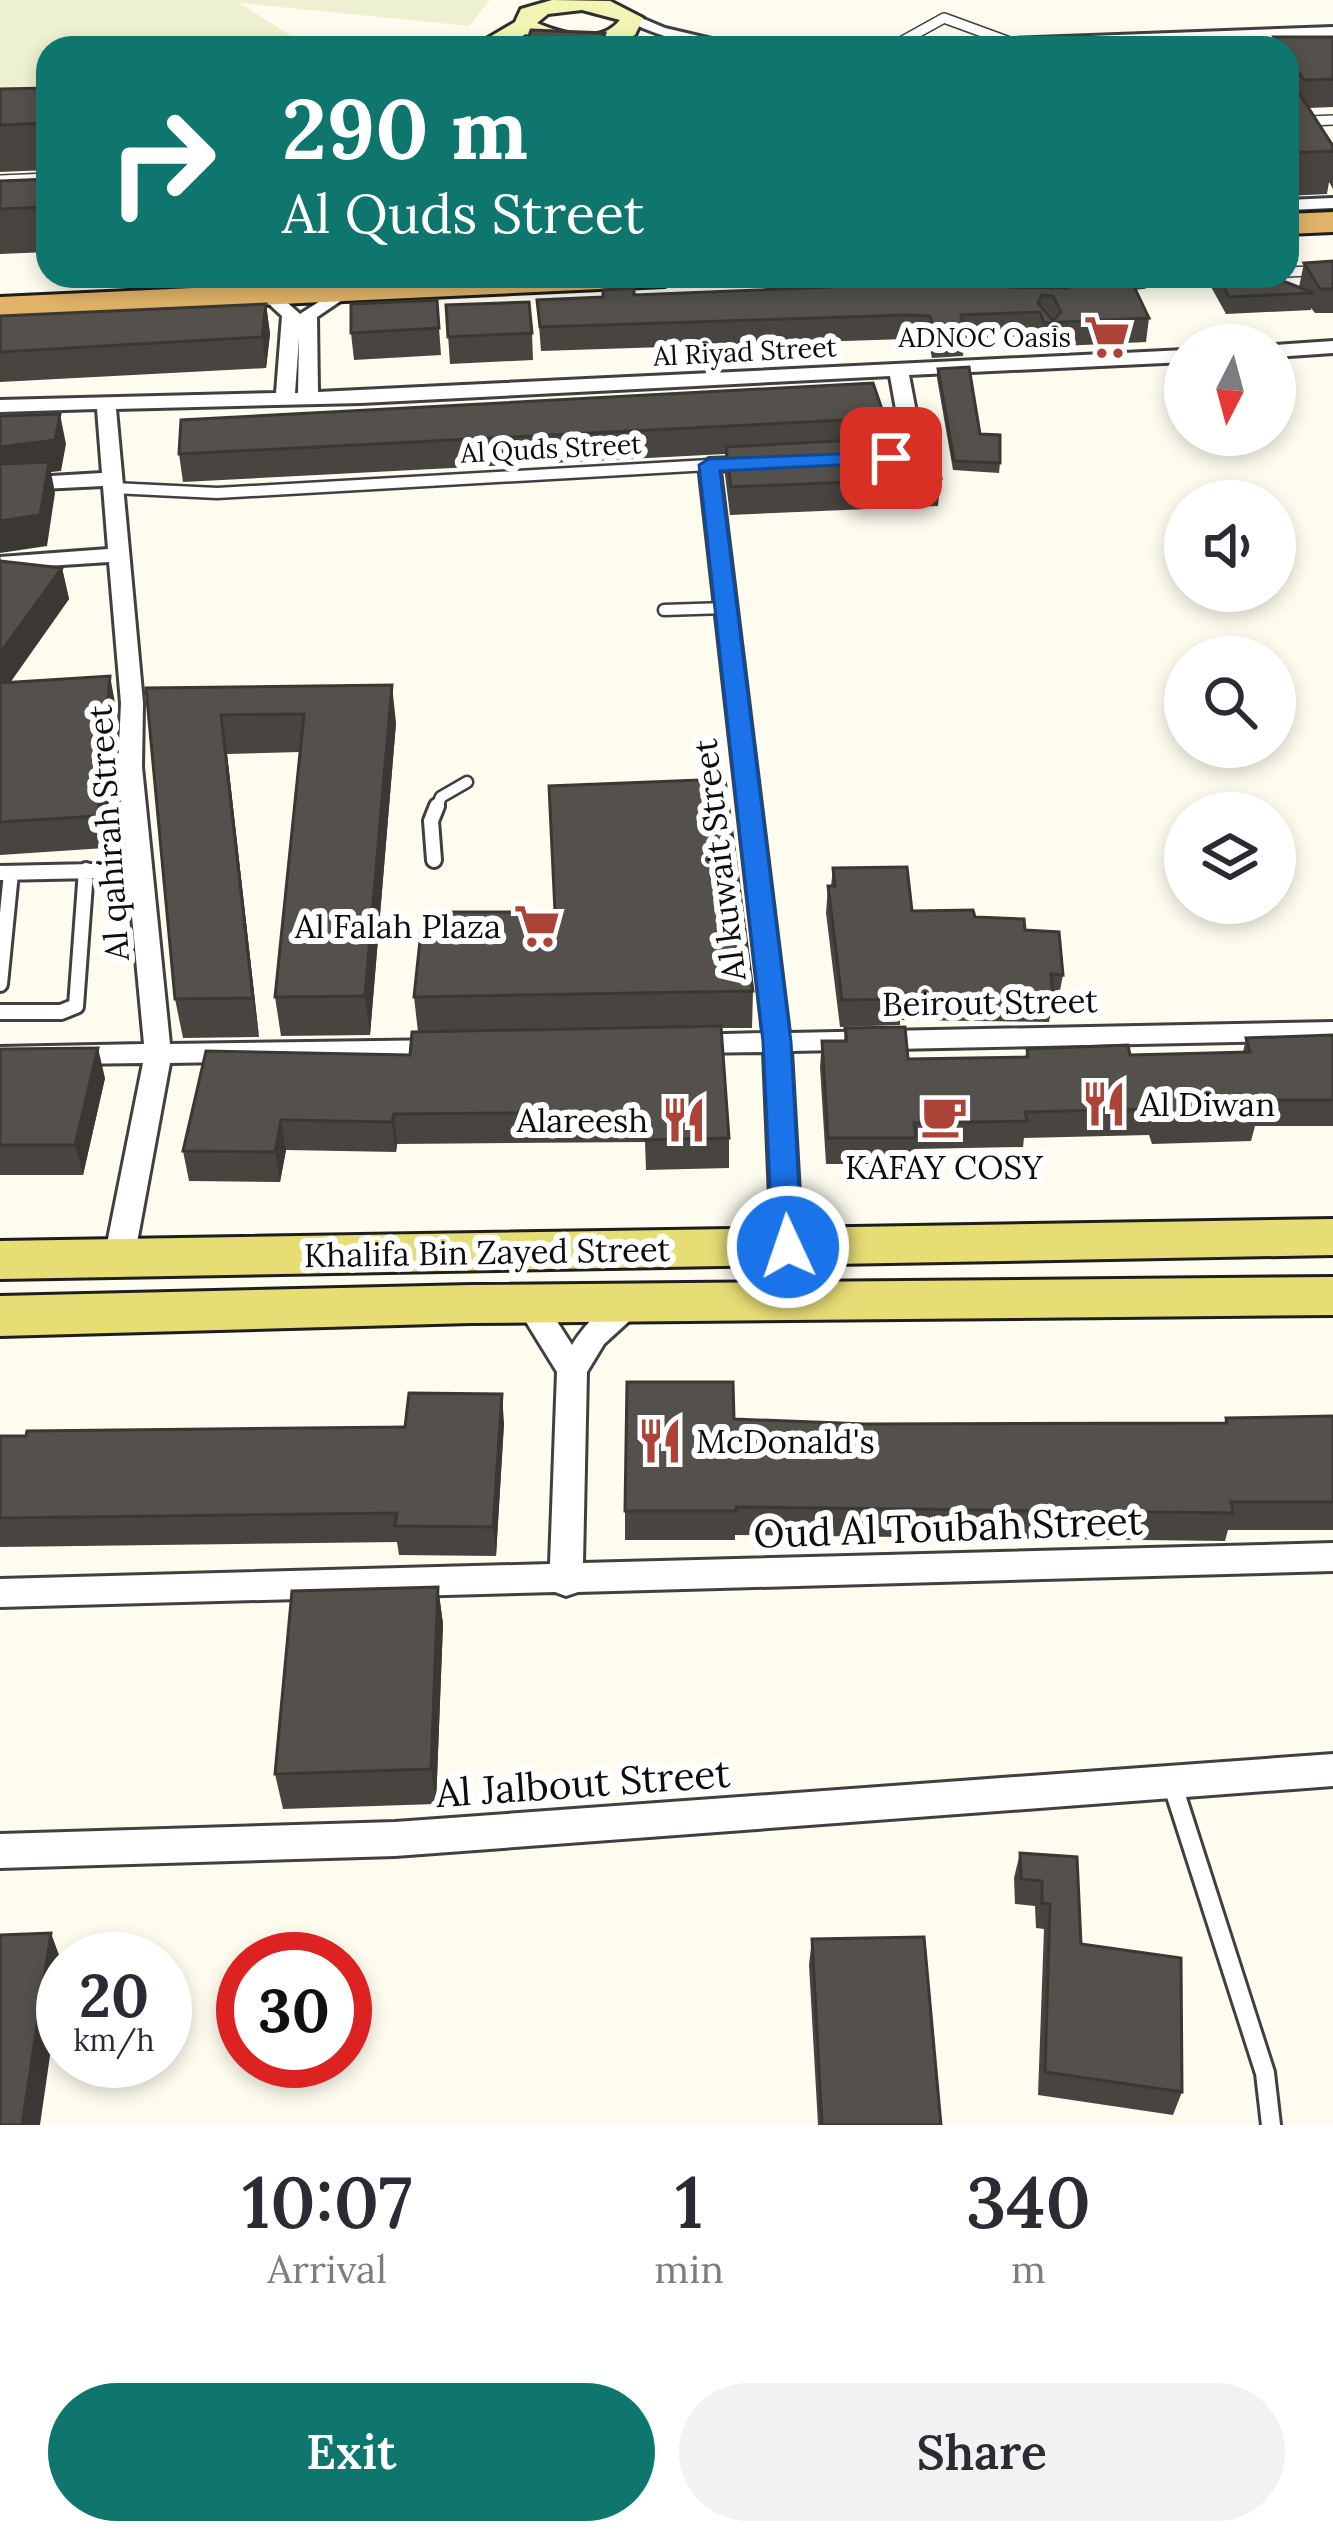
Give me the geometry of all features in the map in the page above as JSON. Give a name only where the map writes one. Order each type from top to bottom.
[{"type":"highway","points":[[1299,223],[1333,222]]},
{"type":"highway","points":[[1299,247],[1333,245]]},
{"type":"highway","points":[[0,283],[36,281]]},
{"type":"highway","points":[[0,307],[447,288]]},
{"type":"main road","name":"Khalifa Bin Zayed Street","points":[[0,1260],[1333,1237]]},
{"type":"main road","name":"Khalifa Bin Zayed Street","points":[[0,1316],[530,1304],[1333,1296]]},
{"type":"street","points":[[523,36],[537,8],[579,0],[636,10],[661,32],[681,36]]},
{"type":"street","points":[[613,36],[636,10]]},
{"type":"street","points":[[1227,36],[1333,32]]},
{"type":"street","points":[[1299,44],[1333,43]]},
{"type":"street","points":[[0,197],[36,197]]},
{"type":"street","points":[[1299,204],[1333,203]]},
{"type":"street","points":[[308,398],[308,315],[356,293]]},
{"type":"street","points":[[238,300],[291,315],[285,399]]},
{"type":"street","points":[[1296,349],[1333,347]]},
{"type":"street","name":"Al Riyad Street","points":[[0,406],[308,398],[899,370],[1058,355],[1164,352]]},
{"type":"street","points":[[852,460],[891,458],[908,450],[899,370]]},
{"type":"street","name":"Al qahirah Street","points":[[106,400],[132,703],[130,767],[158,1055],[119,1259]]},
{"type":"street","name":"Al Quds Street","points":[[709,465],[781,463]]},
{"type":"street","name":"Al kuwait Street","points":[[709,465],[777,1042],[788,1247]]},
{"type":"street","points":[[0,484],[113,484]]},
{"type":"street","points":[[0,563],[117,556]]},
{"type":"street","name":"Beirout Street","points":[[658,1044],[1333,1031]]},
{"type":"street","points":[[0,1056],[467,1048]]},
{"type":"street","points":[[530,1304],[572,1371]]},
{"type":"street","points":[[566,1582],[572,1371],[593,1336],[633,1304]]},
{"type":"street","name":"Oud Al Toubah Street","points":[[0,1593],[566,1582],[1333,1557]]},
{"type":"street","name":"Al Jalbout Street","points":[[0,1851],[395,1839],[1333,1770]]},
{"type":"lane","points":[[912,36],[944,18],[993,36]]},
{"type":"lane","points":[[1299,122],[1333,121]]},
{"type":"lane","points":[[0,180],[36,178]]},
{"type":"lane","points":[[1299,271],[1333,270]]},
{"type":"lane","points":[[818,293],[829,288]]},
{"type":"lane","points":[[1025,288],[1033,304]]},
{"type":"lane","points":[[1132,288],[1138,300]]},
{"type":"lane","name":"Al Quds Street","points":[[113,484],[217,493],[709,465]]},
{"type":"lane","points":[[664,610],[726,608]]},
{"type":"lane","points":[[434,860],[431,821],[441,796],[467,782]]},
{"type":"lane","points":[[0,1012],[61,1012],[76,1006],[86,870]]},
{"type":"lane","points":[[0,984],[5,873],[140,870]]},
{"type":"lane","points":[[1172,1783],[1265,2073],[1271,2125]]},
{"type":"green space","points":[[0,0],[490,0],[469,26],[239,3],[290,36],[36,36],[36,122],[0,123]]},
{"type":"building","points":[[531,30],[605,33],[604,36],[529,36]]},
{"type":"building","points":[[1299,37],[1333,37],[1333,79],[1304,80],[1299,73]]},
{"type":"building","points":[[36,88],[36,124],[0,125],[0,89]]},
{"type":"building","points":[[1299,93],[1333,146],[1333,151],[1299,152]]},
{"type":"building","points":[[36,180],[36,208],[0,209],[0,181]]},
{"type":"building","points":[[1333,261],[1333,289],[1320,289],[1304,263]]},
{"type":"building","points":[[1299,287],[1314,293],[1229,297],[1224,288]]},
{"type":"building","points":[[634,288],[634,295],[806,288],[1135,288],[1149,318],[1044,323],[1040,312],[961,315],[965,332],[934,334],[930,316],[907,315],[540,327],[537,300],[603,297],[603,290]],"holes":[[[1042,295],[1053,296],[1061,312],[1053,321],[1038,303]]]},
{"type":"building","points":[[437,300],[439,328],[351,333],[351,304]]},
{"type":"building","points":[[529,302],[532,333],[448,337],[446,305]]},
{"type":"building","points":[[266,304],[262,337],[0,352],[0,316]]},
{"type":"building","points":[[969,367],[980,434],[1000,435],[1000,463],[954,461],[938,369]]},
{"type":"building","points":[[873,383],[885,418],[179,454],[181,420]]},
{"type":"building","points":[[60,414],[55,440],[0,447],[0,416]]},
{"type":"building","points":[[892,438],[894,444],[928,442],[941,478],[731,487],[726,447]]},
{"type":"building","points":[[49,462],[40,515],[0,521],[0,464]]},
{"type":"building","points":[[0,561],[62,568],[0,653]]},
{"type":"building","points":[[110,676],[98,816],[0,822],[0,683]]},
{"type":"building","points":[[392,685],[365,996],[275,997],[304,714],[221,715],[253,998],[175,999],[146,688]]},
{"type":"building","points":[[725,779],[753,991],[414,997],[423,912],[555,912],[549,786]]},
{"type":"building","points":[[907,867],[912,911],[973,910],[975,917],[1024,919],[1025,930],[1059,932],[1063,975],[1051,974],[1053,996],[902,994],[902,999],[842,1000],[828,886],[835,886],[833,868]]},
{"type":"building","points":[[721,1026],[729,1138],[645,1140],[644,1112],[394,1114],[392,1122],[281,1120],[275,1152],[183,1151],[206,1051],[410,1055],[412,1032]]},
{"type":"building","points":[[905,1027],[908,1059],[1028,1057],[1027,1049],[1128,1045],[1130,1055],[1250,1052],[1246,1038],[1333,1035],[1333,1100],[1253,1100],[1258,1115],[1157,1118],[1155,1109],[1025,1112],[1027,1121],[914,1123],[916,1138],[828,1138],[822,1041],[847,1041],[845,1028]]},
{"type":"building","points":[[98,1048],[75,1145],[0,1145],[0,1049]]},
{"type":"building","points":[[627,1382],[733,1382],[734,1419],[866,1424],[1227,1423],[1226,1418],[1333,1416],[1333,1502],[1231,1502],[1233,1513],[736,1507],[736,1511],[625,1511]]},
{"type":"building","points":[[409,1393],[502,1394],[493,1527],[395,1526],[397,1513],[0,1518],[0,1436],[26,1436],[27,1431],[405,1427]]},
{"type":"building","points":[[438,1587],[431,1769],[275,1774],[292,1591]]},
{"type":"building","points":[[1020,1853],[1077,1857],[1081,1944],[1181,1958],[1182,2092],[1045,2072],[1050,1904],[1042,1903],[1042,1881],[1021,1879]]},
{"type":"building","points":[[36,1934],[36,2032],[22,2125],[0,2125],[0,1935]]},
{"type":"building","points":[[924,1937],[941,2125],[822,2125],[812,1939]]},
{"type":"place","name":"ADNOC Oasis","points":[[1107,337]]},
{"type":"place","name":"Al Falah Plaza","points":[[537,926]]},
{"type":"place","name":"Al Diwan","points":[[1104,1104]]},
{"type":"place","name":"KAFAY COSY","points":[[944,1116]]},
{"type":"place","name":"Alareesh","points":[[684,1120]]},
{"type":"place","name":"McDonald's","points":[[660,1441]]},
{"type":"route","points":[[788,1247],[777,1042],[709,465],[891,458]]}]
